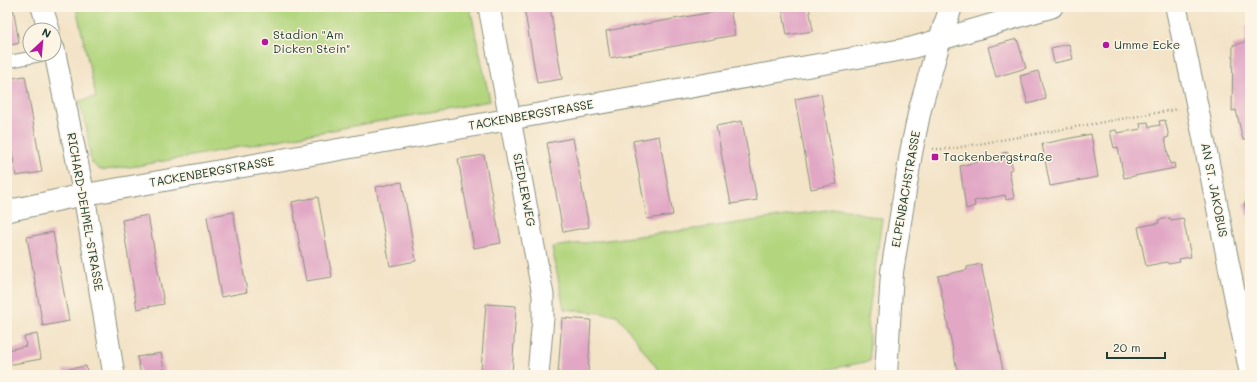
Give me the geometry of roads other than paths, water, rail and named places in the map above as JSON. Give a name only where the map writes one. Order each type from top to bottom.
[{"type":"street","points":[[42,7],[47,22]]},
{"type":"street","name":"SIEDLERWEG","points":[[489,7],[543,295],[543,318],[538,375]]},
{"type":"street","name":"ELPENBACHSTRASSE","points":[[886,375],[892,272],[912,148],[920,109],[940,39],[951,7]]},
{"type":"street","name":"TACKENBERGSTRASSE","points":[[7,211],[84,195],[911,48],[1052,7]]},
{"type":"street","name":"AN ST. JAKOBUS","points":[[1176,7],[1250,372]]},
{"type":"street","name":"RICHARD-DEHMEL-STRASSE","points":[[55,62],[84,195],[114,375]]},
{"type":"lane","points":[[7,62],[22,59]]},
{"type":"place","name":"Stadion \"Am Dicken Stein\"","points":[[265,42]]},
{"type":"place","name":"Umme Ecke","points":[[1106,45]]},
{"type":"place","name":"Tackenbergstraße","points":[[935,157]]}]
